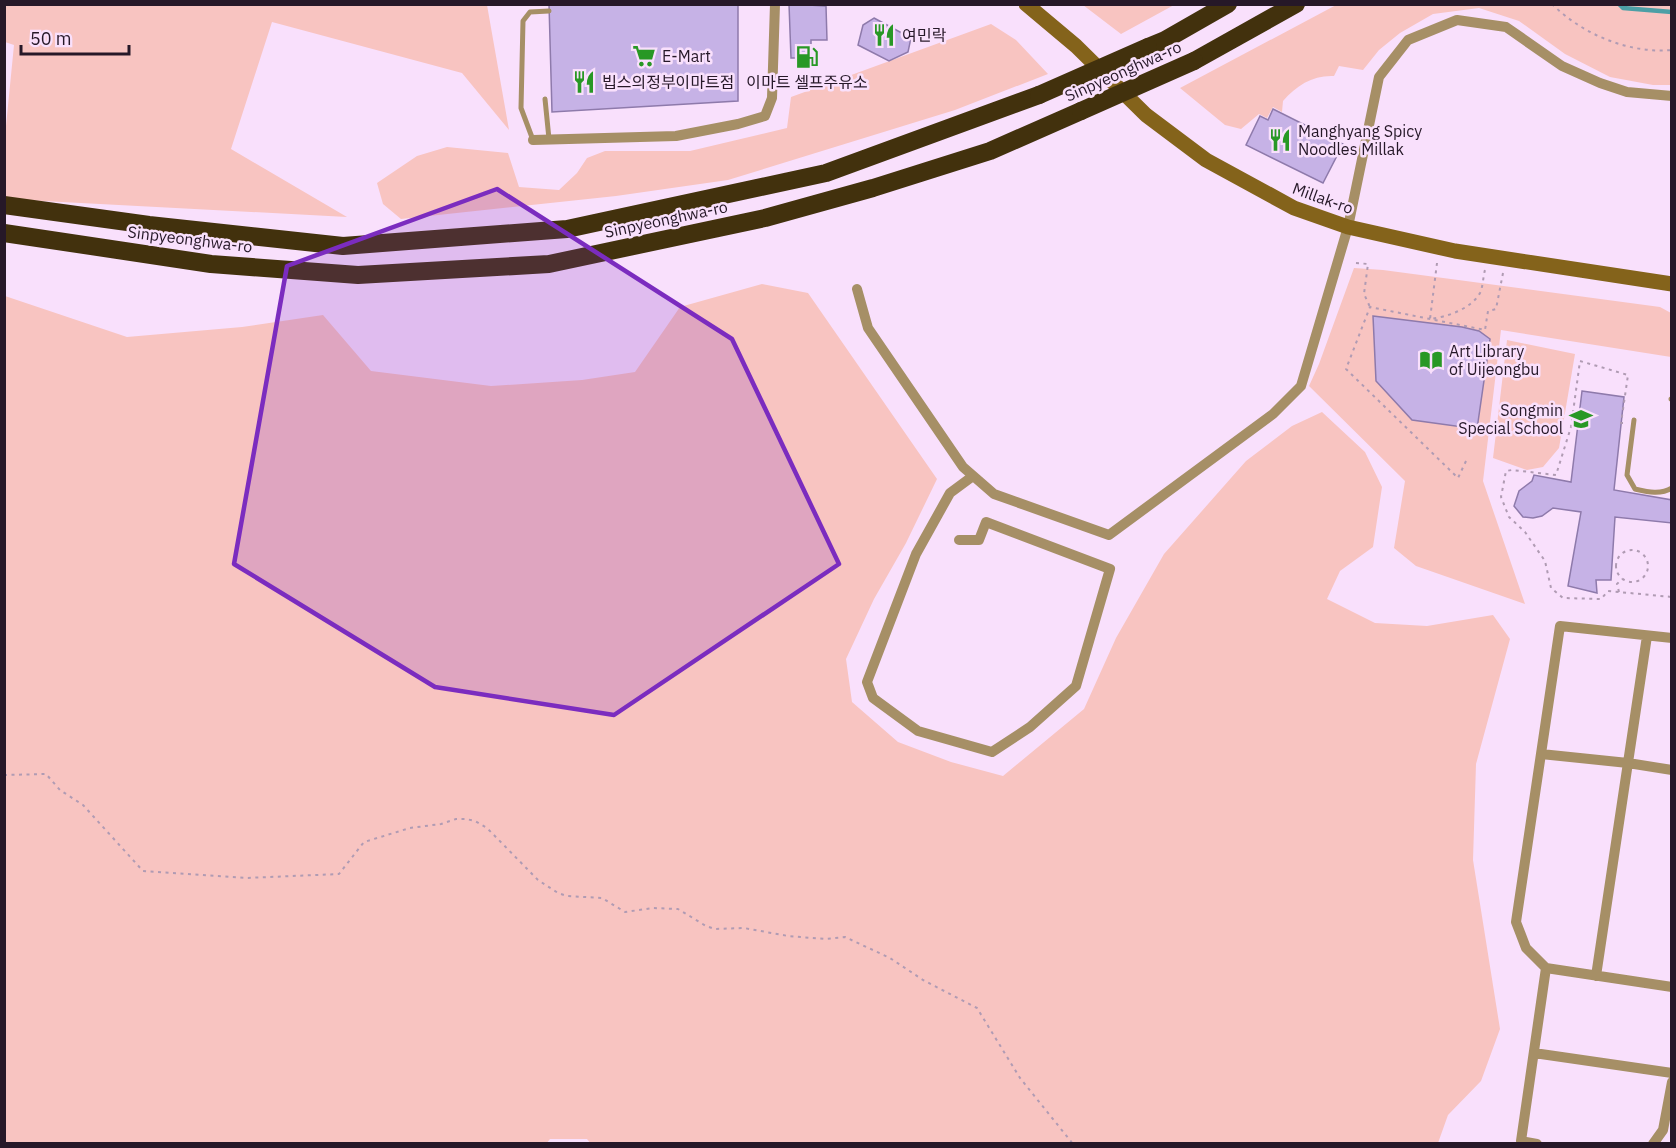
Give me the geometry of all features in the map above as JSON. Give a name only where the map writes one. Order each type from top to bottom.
[{"type":"highway","points":[[1157,44],[1208,4]]},
{"type":"highway","name":"Sinpyeonghwa-ro","points":[[4,205],[149,225],[344,246],[567,229],[826,173],[1039,95],[1157,44],[1228,4]]},
{"type":"highway","name":"Sinpyeonghwa-ro","points":[[4,233],[211,264],[358,275],[549,264],[765,218],[873,188],[990,151],[1194,61],[1296,4]]},
{"type":"main road","name":"Millak-ro","points":[[1026,4],[1076,46],[1146,115],[1206,160],[1294,208],[1348,227],[1440,247],[1671,284]]},
{"type":"street","points":[[533,140],[676,136],[738,124],[765,116],[772,98],[776,4]]},
{"type":"street","points":[[857,289],[868,328],[963,467],[994,494],[1109,535],[1273,414],[1300,386],[1348,227],[1379,77],[1408,40],[1457,20],[1506,27],[1562,66],[1600,83],[1627,92],[1671,96]]},
{"type":"street","points":[[959,540],[979,540],[986,522],[1110,569],[1076,686],[1030,727],[992,752],[918,731],[873,698],[867,682],[916,554],[950,493],[973,476]]},
{"type":"street","points":[[1671,638],[1560,626],[1515,922],[1527,948],[1546,968],[1671,987]]},
{"type":"street","points":[[1596,976],[1647,636]]},
{"type":"street","points":[[1541,754],[1629,763],[1671,770]]},
{"type":"street","points":[[1537,1143],[1521,1141],[1546,968]]},
{"type":"street","points":[[1534,1053],[1671,1073]]},
{"type":"street","points":[[1653,1143],[1663,1130],[1671,1082]]},
{"type":"lane","points":[[533,140],[521,108],[523,21],[530,12],[549,11]]},
{"type":"lane","points":[[545,99],[549,140]]},
{"type":"lane","points":[[1634,423],[1627,475],[1635,489],[1651,493],[1671,488]]},
{"type":"path","points":[[1552,4],[1561,13],[1608,40],[1645,50],[1671,50]]},
{"type":"path","points":[[1430,319],[1440,247]]},
{"type":"path","points":[[1430,319],[1441,318],[1462,310],[1480,294],[1488,255]]},
{"type":"path","points":[[1370,307],[1485,330],[1488,311],[1496,309],[1506,258]]},
{"type":"path","points":[[1356,263],[1368,264],[1364,294],[1370,307],[1346,369],[1458,478],[1466,461]]},
{"type":"path","points":[[1634,423],[1621,423],[1628,375],[1580,361],[1571,427],[1556,475],[1506,471],[1501,497],[1509,517],[1525,532],[1545,561],[1551,588],[1563,597],[1601,599],[1608,591],[1671,597]]},
{"type":"path","points":[[1625,550],[1641,551],[1648,560],[1648,571],[1645,576],[1636,582],[1622,579],[1616,568],[1617,557],[1625,550]]},
{"type":"path","points":[[1619,592],[1617,584],[1622,579]]},
{"type":"path","points":[[4,775],[46,774],[60,790],[83,805],[143,871],[246,878],[339,874],[364,842],[410,828],[466,819],[487,828],[538,880],[567,896],[602,898],[625,912],[653,908],[678,909],[705,926],[715,929],[744,928],[788,936],[825,939],[845,937],[890,958],[923,980],[977,1008],[1020,1078],[1073,1143]]},
{"type":"highlighted area","points":[[497,189],[732,339],[839,564],[614,715],[435,687],[234,564],[287,266]]},
{"type":"shaded area","points":[[1338,4],[1671,5],[1671,85],[1653,85],[1610,77],[1565,54],[1519,21],[1479,8],[1433,14],[1400,33],[1379,50],[1363,70],[1339,66],[1334,76],[1312,79],[1294,90],[1283,101],[1282,112],[1273,107],[1267,118],[1259,114],[1241,129],[1225,125],[1180,88]]},
{"type":"shaded area","points":[[4,5],[487,5],[509,130],[462,73],[272,22],[231,149],[347,217],[5,199],[5,136],[14,45],[5,42]]},
{"type":"shaded area","points":[[1083,5],[1174,5],[1121,34]]},
{"type":"shaded area","points":[[991,24],[1016,40],[1048,74],[955,110],[728,180],[616,196],[401,219],[383,204],[377,183],[417,156],[447,147],[508,153],[519,187],[559,190],[577,173],[587,158],[605,151],[690,151],[787,128],[791,97]]},
{"type":"shaded area","points":[[1354,268],[1660,307],[1671,313],[1671,357],[1501,330],[1483,481],[1525,604],[1416,566],[1394,548],[1405,481],[1309,386]]},
{"type":"shaded area","points":[[762,284],[808,293],[937,479],[906,543],[874,599],[846,659],[852,702],[898,742],[951,762],[1003,776],[1084,709],[1116,638],[1164,554],[1246,461],[1292,426],[1322,412],[1365,452],[1382,487],[1373,547],[1340,571],[1327,599],[1375,623],[1427,626],[1493,615],[1510,639],[1476,764],[1473,860],[1500,1029],[1481,1081],[1448,1115],[1438,1143],[591,1144],[587,1139],[550,1139],[546,1144],[5,1143],[5,296],[127,337],[242,327],[323,315],[371,371],[491,386],[582,380],[635,372],[680,307]]},
{"type":"shaded area","points":[[1507,340],[1575,354],[1559,448],[1543,467],[1527,470],[1493,458]]},
{"type":"building","name":"E-Mart","points":[[549,4],[738,4],[738,101],[552,112]]},
{"type":"building","points":[[789,4],[826,6],[827,40],[811,40],[811,58],[791,58]]},
{"type":"building","points":[[874,18],[911,38],[908,52],[889,61],[858,45],[863,25]]},
{"type":"building","points":[[1273,109],[1343,144],[1323,183],[1246,145],[1260,116],[1268,120]]},
{"type":"building","name":"Art Library of Uijeongbu","points":[[1373,316],[1462,327],[1479,331],[1490,339],[1477,429],[1412,420],[1376,381]]},
{"type":"building","points":[[1582,391],[1624,397],[1614,490],[1672,500],[1672,523],[1615,517],[1611,580],[1596,580],[1597,593],[1568,586],[1581,512],[1553,508],[1542,516],[1533,518],[1523,517],[1514,506],[1519,491],[1532,481],[1534,475],[1571,482]]},
{"type":"waterway","points":[[1619,4],[1623,8],[1672,12]]},
{"type":"place","name":"여민락","points":[[884,35]]},
{"type":"place","name":"E-Mart","points":[[644,56]]},
{"type":"place","name":"이마트 셀프주유소","points":[[807,57]]},
{"type":"place","name":"빕스의정부이마트점","points":[[584,82]]},
{"type":"place","name":"Manghyang Spicy Noodles Millak","points":[[1280,140]]},
{"type":"place","name":"Art Library of Uijeongbu","points":[[1431,360]]},
{"type":"place","name":"Songmin Special School","points":[[1581,419]]}]
